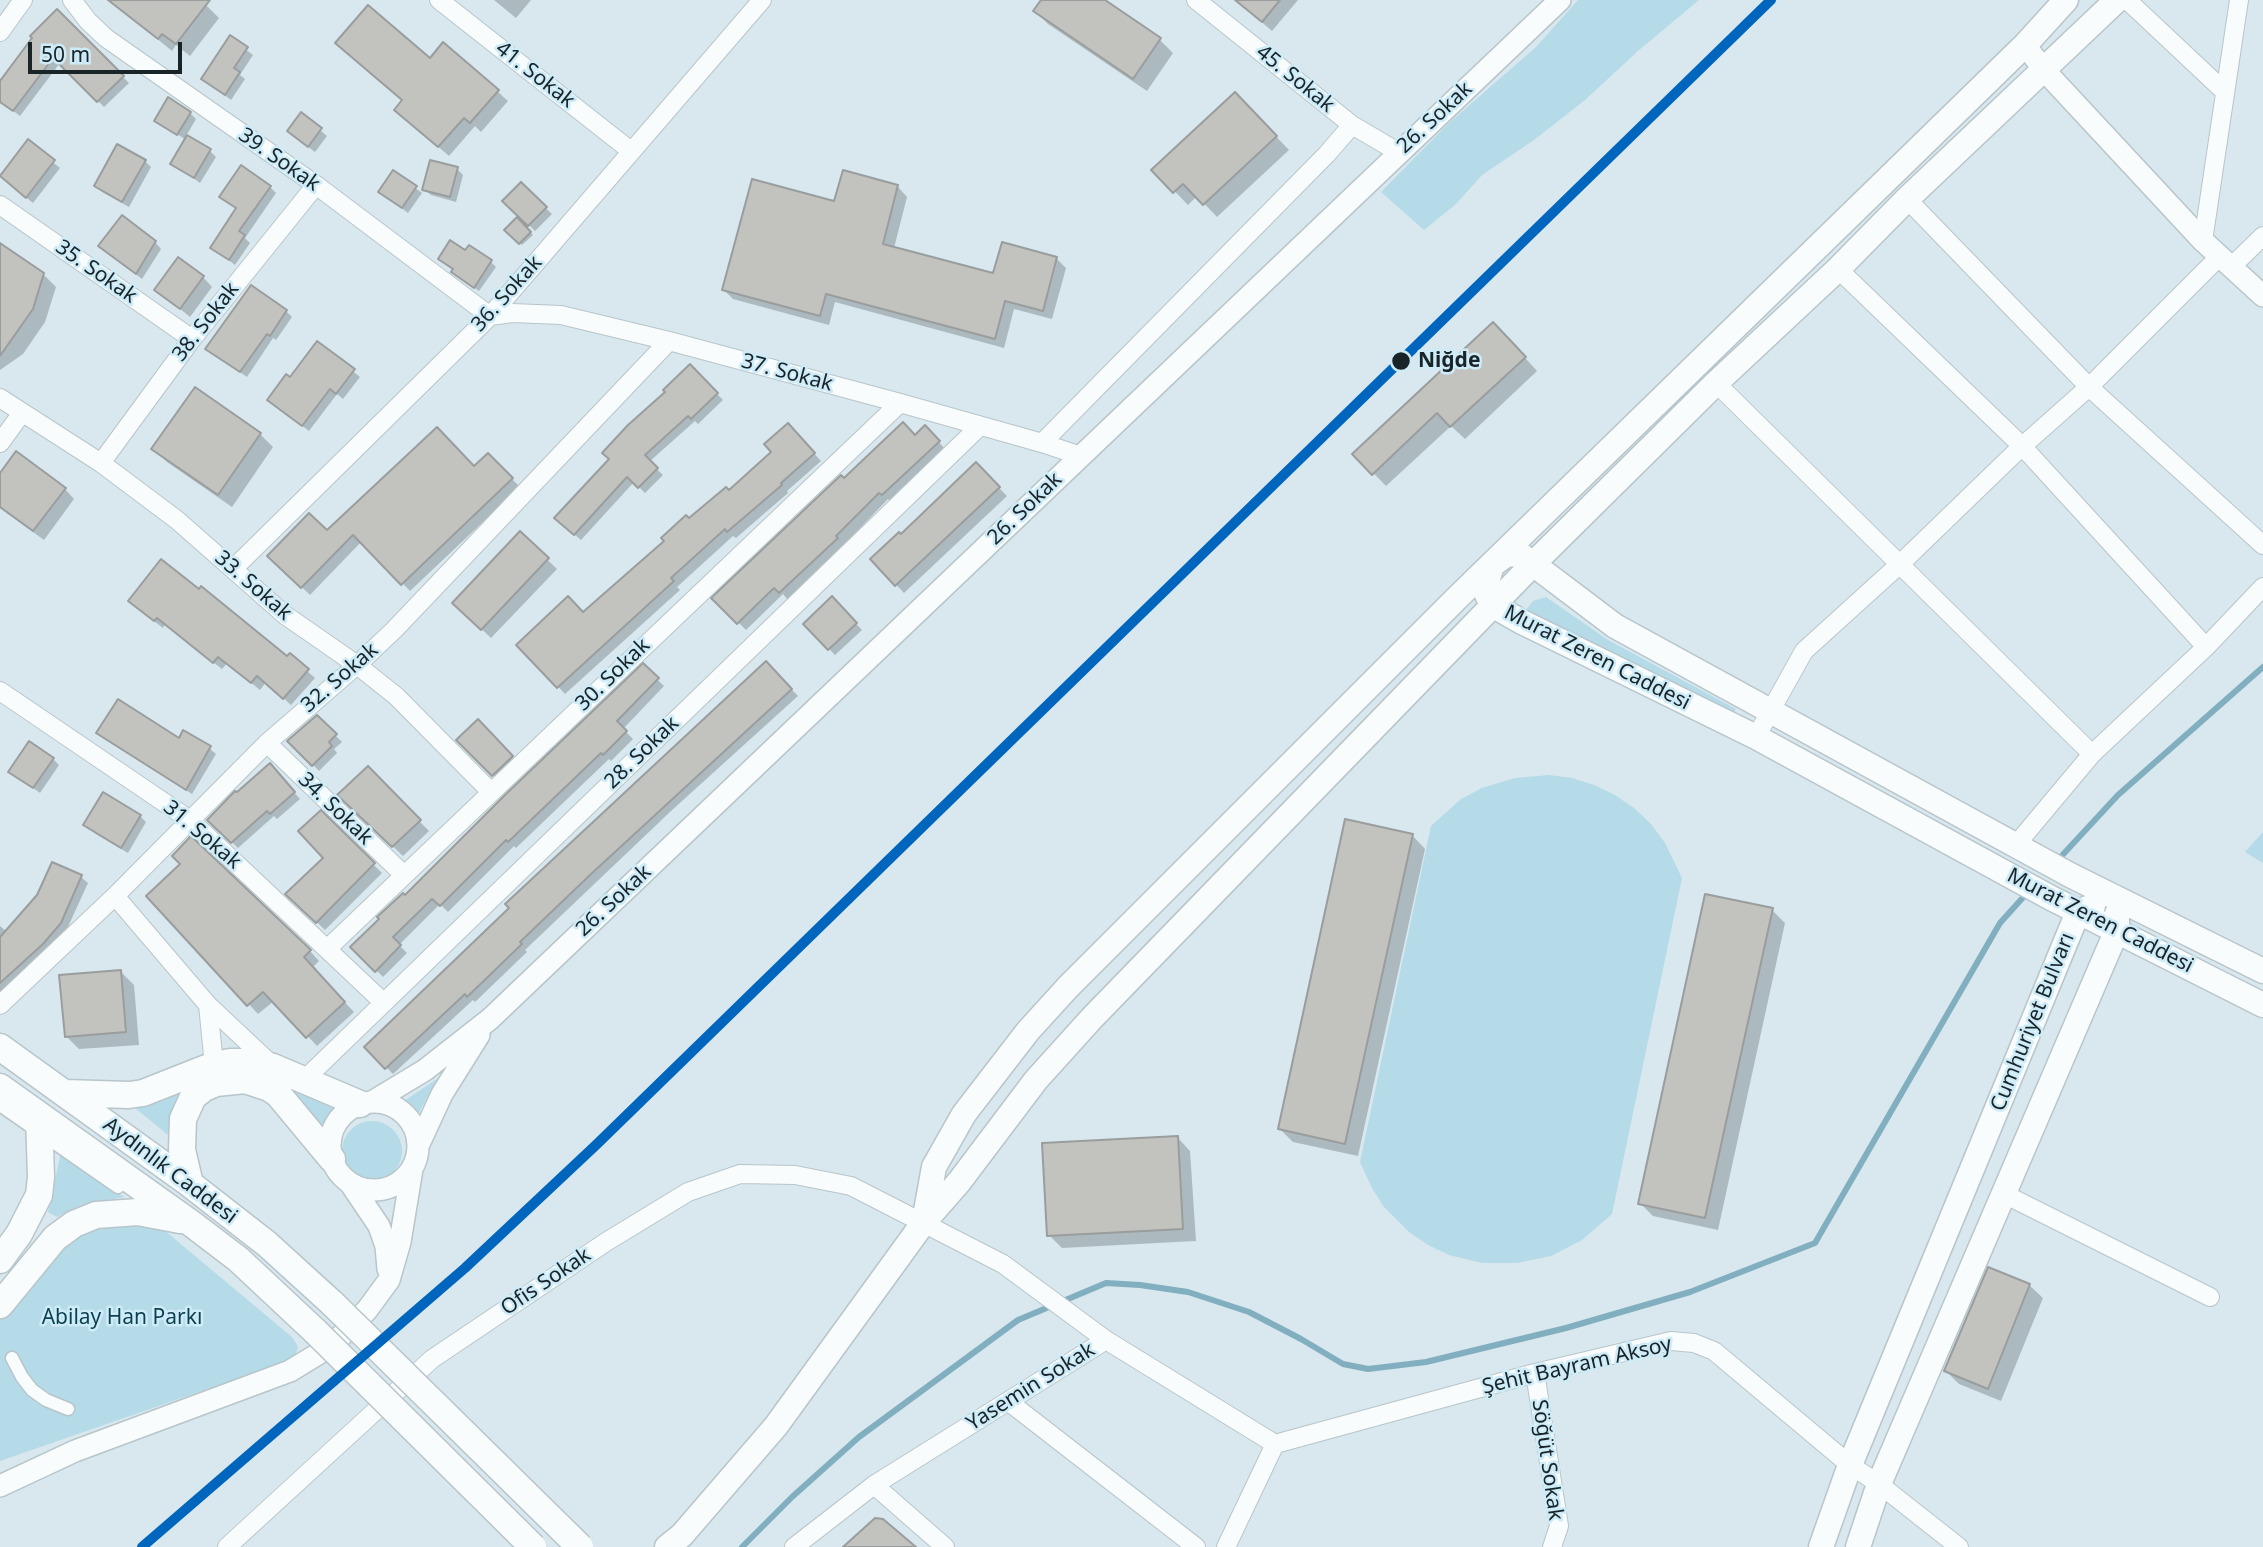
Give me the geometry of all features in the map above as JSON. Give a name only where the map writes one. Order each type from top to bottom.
[{"type":"main road","points":[[924,1222],[934,1167],[964,1114],[1028,1031],[1078,977],[1492,565],[2025,45],[2066,0]]},
{"type":"main road","points":[[667,1547],[682,1535],[776,1426],[924,1222],[959,1182],[1036,1080],[1092,1018],[1533,564],[1716,383],[2117,0]]},
{"type":"main road","name":"Murat Zeren Caddesi","points":[[2263,971],[2070,875],[1615,626],[1521,555],[1507,554],[1492,565],[1485,589],[1488,597],[1494,606],[1522,622],[1756,737],[2051,898],[2263,1005]]},
{"type":"main road","name":"Cumhuriyet Bulvarı","points":[[1821,1547],[1850,1465],[2078,912],[2116,898],[2117,930],[1879,1484],[1858,1547]]},
{"type":"main road","name":"Aydınlık Caddesi","points":[[0,1047],[190,1184],[267,1244],[333,1304],[580,1547]]},
{"type":"main road","points":[[65,1093],[129,1096],[214,1065],[250,1062],[274,1067],[366,1103]]},
{"type":"main road","points":[[190,1184],[182,1150],[183,1119],[193,1097],[216,1083],[245,1080],[269,1088],[278,1094],[332,1159]]},
{"type":"main road","name":"Aydınlık Caddesi","points":[[0,1087],[39,1124],[174,1222],[238,1259],[316,1332],[533,1547]]},
{"type":"main road","points":[[0,1260],[19,1234],[39,1195],[39,1124]]},
{"type":"main road","points":[[0,1305],[55,1238],[74,1224],[96,1215],[138,1212],[174,1222]]},
{"type":"street","points":[[0,32],[23,0]]},
{"type":"street","name":"39. Sokak","points":[[72,0],[106,38],[316,185],[490,316]]},
{"type":"street","name":"41. Sokak","points":[[439,0],[631,150]]},
{"type":"street","name":"36. Sokak","points":[[233,569],[490,316],[762,0]]},
{"type":"street","name":"45. Sokak","points":[[1195,0],[1352,125],[1398,152]]},
{"type":"street","name":"26. Sokak","points":[[366,1103],[425,1070],[490,1019],[1560,0]]},
{"type":"street","points":[[2127,0],[2225,92]]},
{"type":"street","points":[[2203,241],[2238,0]]},
{"type":"street","points":[[2025,45],[2044,70],[2203,241],[2263,296]]},
{"type":"street","points":[[1042,443],[1327,154],[1352,125]]},
{"type":"street","name":"38. Sokak","points":[[101,463],[192,339],[316,185]]},
{"type":"street","points":[[1907,199],[2089,387],[2263,545]]},
{"type":"street","name":"35. Sokak","points":[[0,205],[192,339]]},
{"type":"street","points":[[1756,737],[1804,651],[1900,564],[2022,446],[2225,262],[2263,236]]},
{"type":"street","points":[[1838,269],[2022,446],[2207,647]]},
{"type":"street","name":"37. Sokak","points":[[490,316],[512,313],[561,315],[900,403],[1080,456]]},
{"type":"street","name":"32. Sokak","points":[[0,1005],[115,896],[267,743],[357,665],[446,577],[669,341]]},
{"type":"street","points":[[1716,383],[2092,754]]},
{"type":"street","name":"33. Sokak","points":[[0,398],[101,463],[177,520],[285,615],[396,696],[491,792]]},
{"type":"street","name":"30. Sokak","points":[[327,949],[900,403]]},
{"type":"street","points":[[0,443],[22,413]]},
{"type":"street","name":"28. Sokak","points":[[304,1080],[980,426]]},
{"type":"street","points":[[2024,850],[2092,754],[2207,647],[2263,587]]},
{"type":"street","name":"31. Sokak","points":[[0,691],[190,820],[384,1003]]},
{"type":"street","name":"34. Sokak","points":[[267,743],[404,875]]},
{"type":"street","points":[[115,896],[208,1005],[274,1067]]},
{"type":"street","points":[[208,1005],[214,1065]]},
{"type":"street","name":"26. Sokak","points":[[418,1146],[442,1094],[490,1019]]},
{"type":"street","points":[[350,1183],[361,1188],[384,1189],[405,1178],[417,1158],[418,1146],[417,1135],[405,1114],[384,1103],[366,1103],[351,1108],[337,1121],[330,1139],[332,1159],[373,1216],[383,1236],[388,1280]]},
{"type":"street","points":[[0,1105],[39,1124],[174,1222]]},
{"type":"street","points":[[0,1486],[75,1451],[272,1378],[331,1346],[378,1297],[388,1280],[400,1242],[412,1169]]},
{"type":"street","name":"Ofis Sokak","points":[[227,1547],[432,1359],[606,1242],[688,1192],[740,1174],[795,1175],[851,1186],[1003,1264],[1107,1340]]},
{"type":"street","points":[[2004,1195],[2210,1297]]},
{"type":"street","name":"Yasemin Sokak","points":[[794,1547],[874,1485],[1107,1340],[1275,1444]]},
{"type":"street","name":"Şehit Bayram Aksoy","points":[[1275,1444],[1535,1373],[1671,1341],[1694,1343],[1714,1351],[1850,1465],[1879,1484],[1959,1547]]},
{"type":"street","points":[[12,1358],[32,1390],[46,1400],[68,1409]]},
{"type":"street","name":"Söğüt Sokak","points":[[1535,1373],[1559,1526],[1552,1547]]},
{"type":"street","points":[[1009,1402],[1196,1547]]},
{"type":"street","points":[[1226,1547],[1275,1444]]},
{"type":"street","points":[[0,1470],[75,1451]]},
{"type":"street","points":[[874,1485],[945,1547]]},
{"type":"green space","points":[[1578,0],[1699,0],[1585,100],[1534,140],[1482,175],[1456,204],[1424,230],[1381,192],[1449,123],[1536,47]]},
{"type":"green space","points":[[1546,597],[1608,640],[1736,709],[1733,714],[1526,610],[1533,601]]},
{"type":"green space","points":[[1549,775],[1594,785],[1634,808],[1651,824],[1665,843],[1682,878],[1612,1214],[1582,1240],[1551,1256],[1517,1263],[1482,1263],[1449,1255],[1409,1232],[1384,1207],[1360,1162],[1431,826],[1461,799],[1482,788],[1515,778]]},
{"type":"green space","points":[[2263,832],[2263,863],[2245,852]]},
{"type":"green space","points":[[437,1079],[417,1116],[401,1103]]},
{"type":"green space","points":[[282,1086],[337,1110],[321,1130]]},
{"type":"green space","points":[[178,1093],[181,1097],[168,1135],[134,1107],[163,1101]]},
{"type":"green space","points":[[372,1121],[393,1130],[402,1151],[393,1172],[372,1181],[351,1172],[342,1151],[351,1130]]},
{"type":"green space","points":[[61,1152],[124,1197],[79,1206],[57,1217],[48,1212]]},
{"type":"green space","name":"Abilay Han Parkı","points":[[152,1220],[292,1337],[298,1347],[294,1359],[0,1461],[0,1319],[65,1236],[91,1224]]},
{"type":"building","points":[[108,0],[210,0],[176,44],[162,34],[158,39]]},
{"type":"building","points":[[1041,0],[1105,0],[1161,38],[1133,79],[1033,11]]},
{"type":"building","points":[[1235,0],[1280,0],[1262,22]]},
{"type":"building","points":[[368,5],[430,58],[443,42],[499,90],[470,123],[464,118],[438,147],[394,110],[402,100],[335,43]]},
{"type":"building","points":[[57,9],[124,76],[97,102],[53,58],[13,111],[0,102],[0,81],[32,38],[30,36]]},
{"type":"building","points":[[230,35],[248,47],[234,68],[240,72],[225,95],[201,79]]},
{"type":"building","points":[[1235,92],[1277,136],[1203,205],[1183,184],[1173,193],[1151,170]]},
{"type":"building","points":[[168,97],[191,112],[177,135],[154,121]]},
{"type":"building","points":[[301,112],[322,128],[308,147],[287,131]]},
{"type":"building","points":[[187,135],[211,149],[194,178],[170,164]]},
{"type":"building","points":[[28,139],[55,160],[26,198],[0,176]]},
{"type":"building","points":[[117,144],[146,160],[122,202],[94,186]]},
{"type":"building","points":[[430,160],[458,167],[450,197],[422,190]]},
{"type":"building","points":[[241,165],[271,186],[239,231],[245,235],[229,260],[210,248],[236,208],[219,197]]},
{"type":"building","points":[[393,170],[417,186],[402,208],[378,192]]},
{"type":"building","points":[[843,170],[898,185],[883,244],[993,273],[1002,242],[1057,257],[1043,311],[1005,301],[995,339],[826,294],[820,316],[722,290],[752,179],[834,201]]},
{"type":"building","points":[[521,182],[547,207],[528,226],[502,201]]},
{"type":"building","points":[[122,215],[156,241],[136,274],[98,246]]},
{"type":"building","points":[[517,217],[531,232],[519,244],[504,230]]},
{"type":"building","points":[[450,240],[465,250],[469,245],[492,260],[474,288],[438,259]]},
{"type":"building","points":[[0,243],[44,273],[33,309],[0,356]]},
{"type":"building","points":[[178,257],[204,276],[180,309],[154,290]]},
{"type":"building","points":[[251,285],[287,310],[270,336],[267,334],[240,372],[205,349]]},
{"type":"building","points":[[1493,322],[1526,357],[1450,427],[1437,413],[1372,475],[1352,454]]},
{"type":"building","points":[[317,341],[355,369],[336,394],[330,389],[302,426],[267,400],[286,374],[290,377]]},
{"type":"building","points":[[690,364],[718,393],[691,419],[688,416],[645,455],[658,468],[638,488],[627,477],[574,535],[554,518],[609,459],[602,453]]},
{"type":"building","points":[[195,387],[261,433],[218,495],[151,449]]},
{"type":"building","points":[[903,422],[915,435],[925,425],[940,441],[882,495],[879,493],[836,536],[838,538],[779,593],[774,588],[737,624],[711,598],[841,475],[844,478]]},
{"type":"building","points":[[788,423],[815,453],[781,483],[782,485],[727,532],[725,529],[671,578],[674,581],[557,688],[516,645],[568,596],[583,612],[664,541],[661,538],[686,515],[689,518],[726,487],[729,490],[771,452],[764,444]]},
{"type":"building","points":[[437,427],[474,466],[488,453],[513,478],[401,585],[353,535],[301,588],[267,556],[309,513],[327,530]]},
{"type":"building","points":[[16,451],[66,488],[33,531],[0,507],[0,473]]},
{"type":"building","points":[[976,462],[1000,487],[895,586],[870,559],[899,532],[901,534]]},
{"type":"building","points":[[520,531],[549,558],[481,630],[452,603]]},
{"type":"building","points":[[161,559],[199,589],[201,586],[287,656],[290,653],[309,669],[283,699],[257,676],[251,683],[218,657],[213,663],[157,618],[154,621],[128,601]]},
{"type":"building","points":[[832,596],[857,623],[828,650],[803,624]]},
{"type":"building","points":[[766,661],[792,689],[590,875],[467,997],[465,994],[385,1069],[364,1047],[509,908],[505,904]]},
{"type":"building","points":[[643,663],[659,678],[617,721],[627,731],[508,842],[506,840],[440,906],[432,899],[393,937],[401,945],[375,972],[350,947],[379,919],[377,917],[403,893],[405,895]]},
{"type":"building","points":[[118,699],[179,738],[183,730],[211,746],[186,790],[96,733]]},
{"type":"building","points":[[317,715],[337,734],[329,742],[332,746],[312,766],[287,741]]},
{"type":"building","points":[[478,719],[513,756],[492,776],[456,740]]},
{"type":"building","points":[[29,741],[54,758],[33,788],[8,772]]},
{"type":"building","points":[[270,763],[295,792],[270,814],[267,811],[231,843],[207,820],[235,791]]},
{"type":"building","points":[[368,766],[421,820],[392,847],[337,795]]},
{"type":"building","points":[[103,792],[141,815],[121,848],[83,825]]},
{"type":"building","points":[[321,810],[375,863],[316,923],[285,894],[323,858],[298,831]]},
{"type":"building","points":[[1345,819],[1413,834],[1345,1144],[1278,1129]]},
{"type":"building","points":[[191,836],[311,950],[304,957],[345,1002],[306,1038],[263,992],[247,1006],[146,896],[180,864],[172,856]]},
{"type":"building","points":[[52,862],[82,875],[61,923],[43,944],[0,983],[0,937],[37,895]]},
{"type":"building","points":[[1705,894],[1773,908],[1705,1218],[1638,1204]]},
{"type":"building","points":[[121,970],[126,1032],[65,1037],[59,975]]},
{"type":"building","points":[[1178,1136],[1183,1229],[1047,1236],[1042,1143]]},
{"type":"building","points":[[1988,1267],[2030,1284],[1988,1389],[1944,1371]]},
{"type":"building","points":[[875,1518],[883,1519],[916,1547],[843,1547]]},
{"type":"waterway","points":[[2056,862],[2118,795],[2263,667]]},
{"type":"waterway","points":[[742,1547],[792,1497],[859,1437],[1018,1320],[1106,1283],[1188,1292],[1249,1312],[1343,1364],[1368,1369],[1426,1362],[1566,1328],[1690,1292],[1815,1243],[2000,923],[2027,893]]},
{"type":"transit line","points":[[142,1547],[465,1268],[596,1145],[1771,0]]},
{"type":"place","name":"Niğde","points":[[1401,361]]}]
